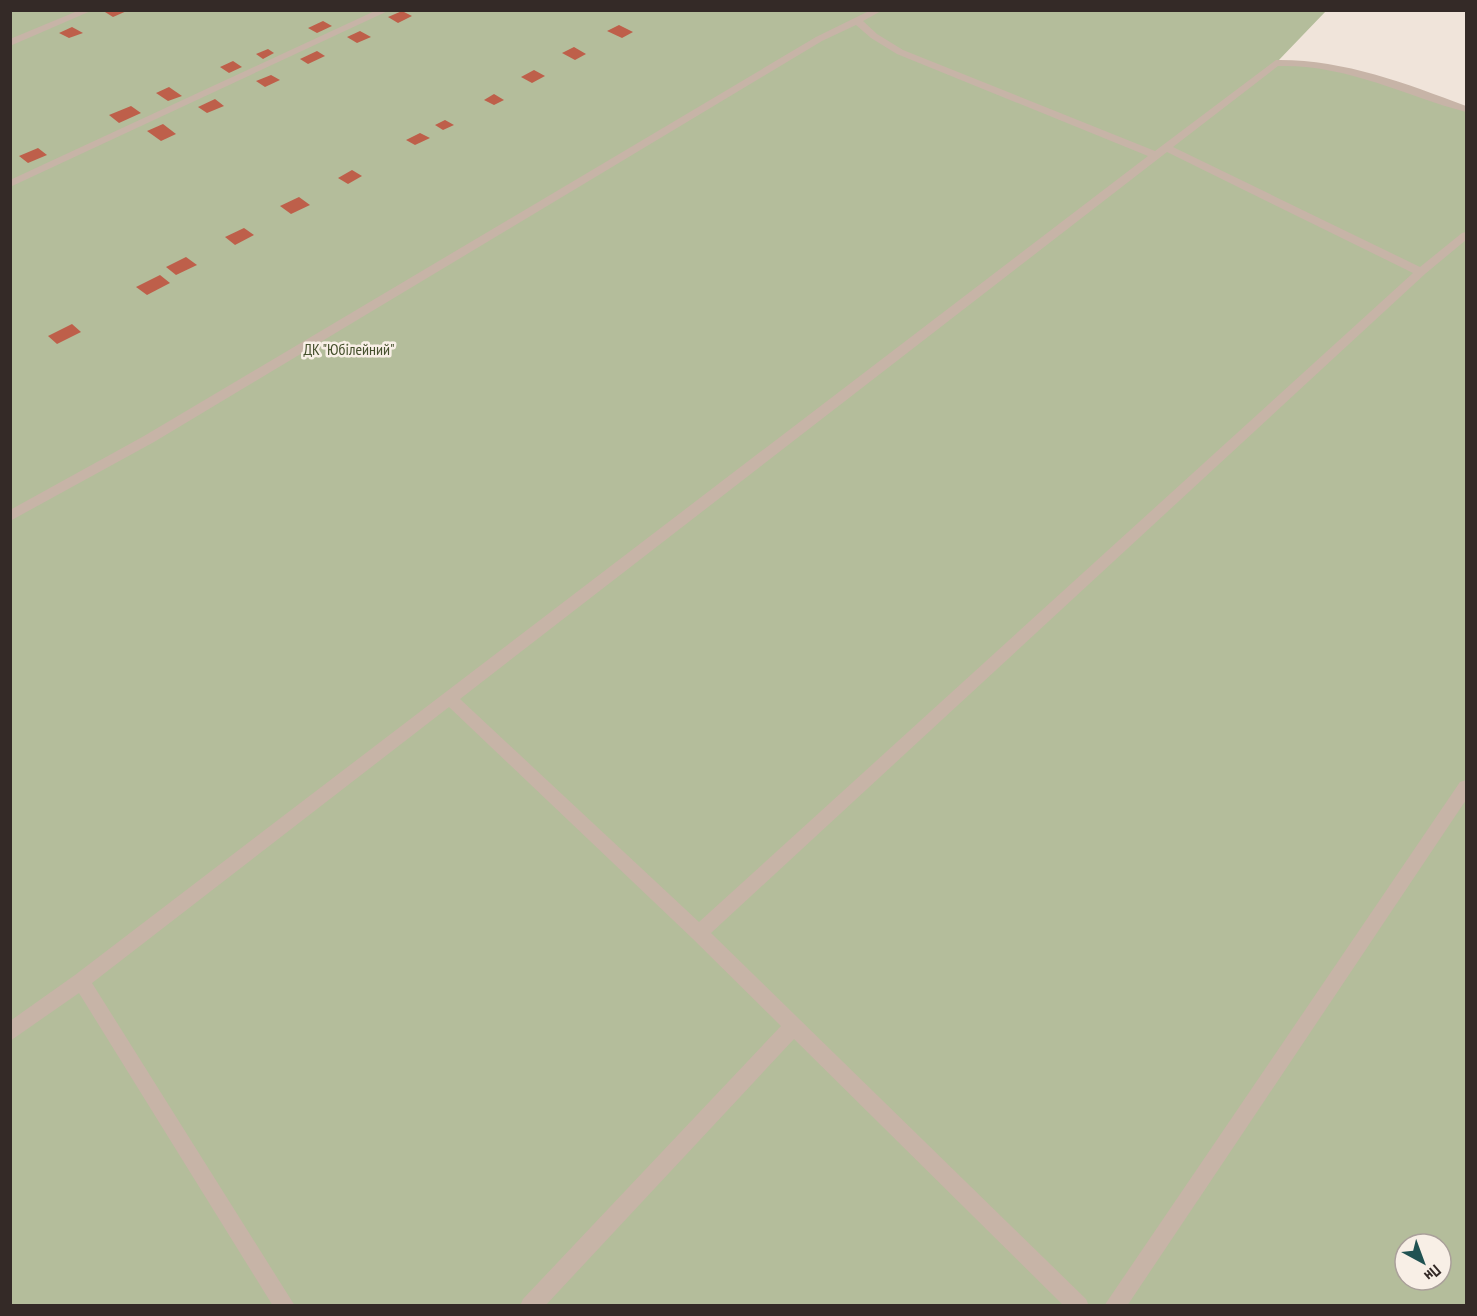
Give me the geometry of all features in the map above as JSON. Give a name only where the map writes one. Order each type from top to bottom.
[{"type":"lane","points":[[10,43],[89,10]]},
{"type":"lane","points":[[10,184],[386,10]]},
{"type":"lane","points":[[10,516],[149,438],[819,39],[859,22],[879,10]]},
{"type":"lane","points":[[859,22],[874,36],[900,52],[1161,151],[1421,272]]},
{"type":"lane","points":[[10,1032],[81,981],[1276,63],[1296,60],[1331,66],[1467,109]]},
{"type":"lane","points":[[699,933],[1421,272],[1467,235]]},
{"type":"lane","points":[[449,698],[699,933],[1079,1305]]},
{"type":"lane","points":[[1114,1305],[1467,787]]},
{"type":"lane","points":[[81,981],[285,1305]]},
{"type":"lane","points":[[530,1305],[794,1026]]},
{"type":"green space","name":"ДК \"Юбілейний\"","points":[[10,11],[1326,11],[1277,62],[1297,62],[1346,70],[1398,85],[1466,109],[1466,1305],[11,1305]]},
{"type":"building","points":[[129,10],[113,17],[105,12]]},
{"type":"building","points":[[402,11],[412,16],[398,23],[388,17]]},
{"type":"building","points":[[323,21],[332,26],[317,33],[308,28]]},
{"type":"building","points":[[619,25],[633,32],[622,38],[607,31]]},
{"type":"building","points":[[72,27],[83,33],[69,38],[59,33]]},
{"type":"building","points":[[360,31],[371,37],[357,43],[347,37]]},
{"type":"building","points":[[574,47],[586,54],[575,60],[562,53]]},
{"type":"building","points":[[268,49],[274,53],[263,59],[256,54]]},
{"type":"building","points":[[317,51],[325,56],[308,64],[300,59]]},
{"type":"building","points":[[233,61],[242,67],[229,73],[220,67]]},
{"type":"building","points":[[534,70],[545,76],[532,83],[521,77]]},
{"type":"building","points":[[271,75],[280,80],[265,87],[256,81]]},
{"type":"building","points":[[169,87],[182,96],[168,101],[156,93]]},
{"type":"building","points":[[494,94],[504,100],[494,105],[484,100]]},
{"type":"building","points":[[215,99],[224,106],[207,113],[198,107]]},
{"type":"building","points":[[131,106],[141,113],[119,123],[109,115]]},
{"type":"building","points":[[445,120],[454,125],[443,130],[435,125]]},
{"type":"building","points":[[163,124],[176,134],[161,141],[147,131]]},
{"type":"building","points":[[420,133],[430,138],[415,145],[406,140]]},
{"type":"building","points":[[38,148],[47,155],[28,163],[19,156]]},
{"type":"building","points":[[352,170],[362,176],[348,184],[338,178]]},
{"type":"building","points":[[299,197],[310,205],[291,214],[280,206]]},
{"type":"building","points":[[244,228],[254,235],[235,245],[225,237]]},
{"type":"building","points":[[186,257],[197,265],[176,275],[166,267]]},
{"type":"building","points":[[160,275],[170,283],[147,295],[136,287]]},
{"type":"building","points":[[72,324],[81,332],[57,344],[48,336]]}]
